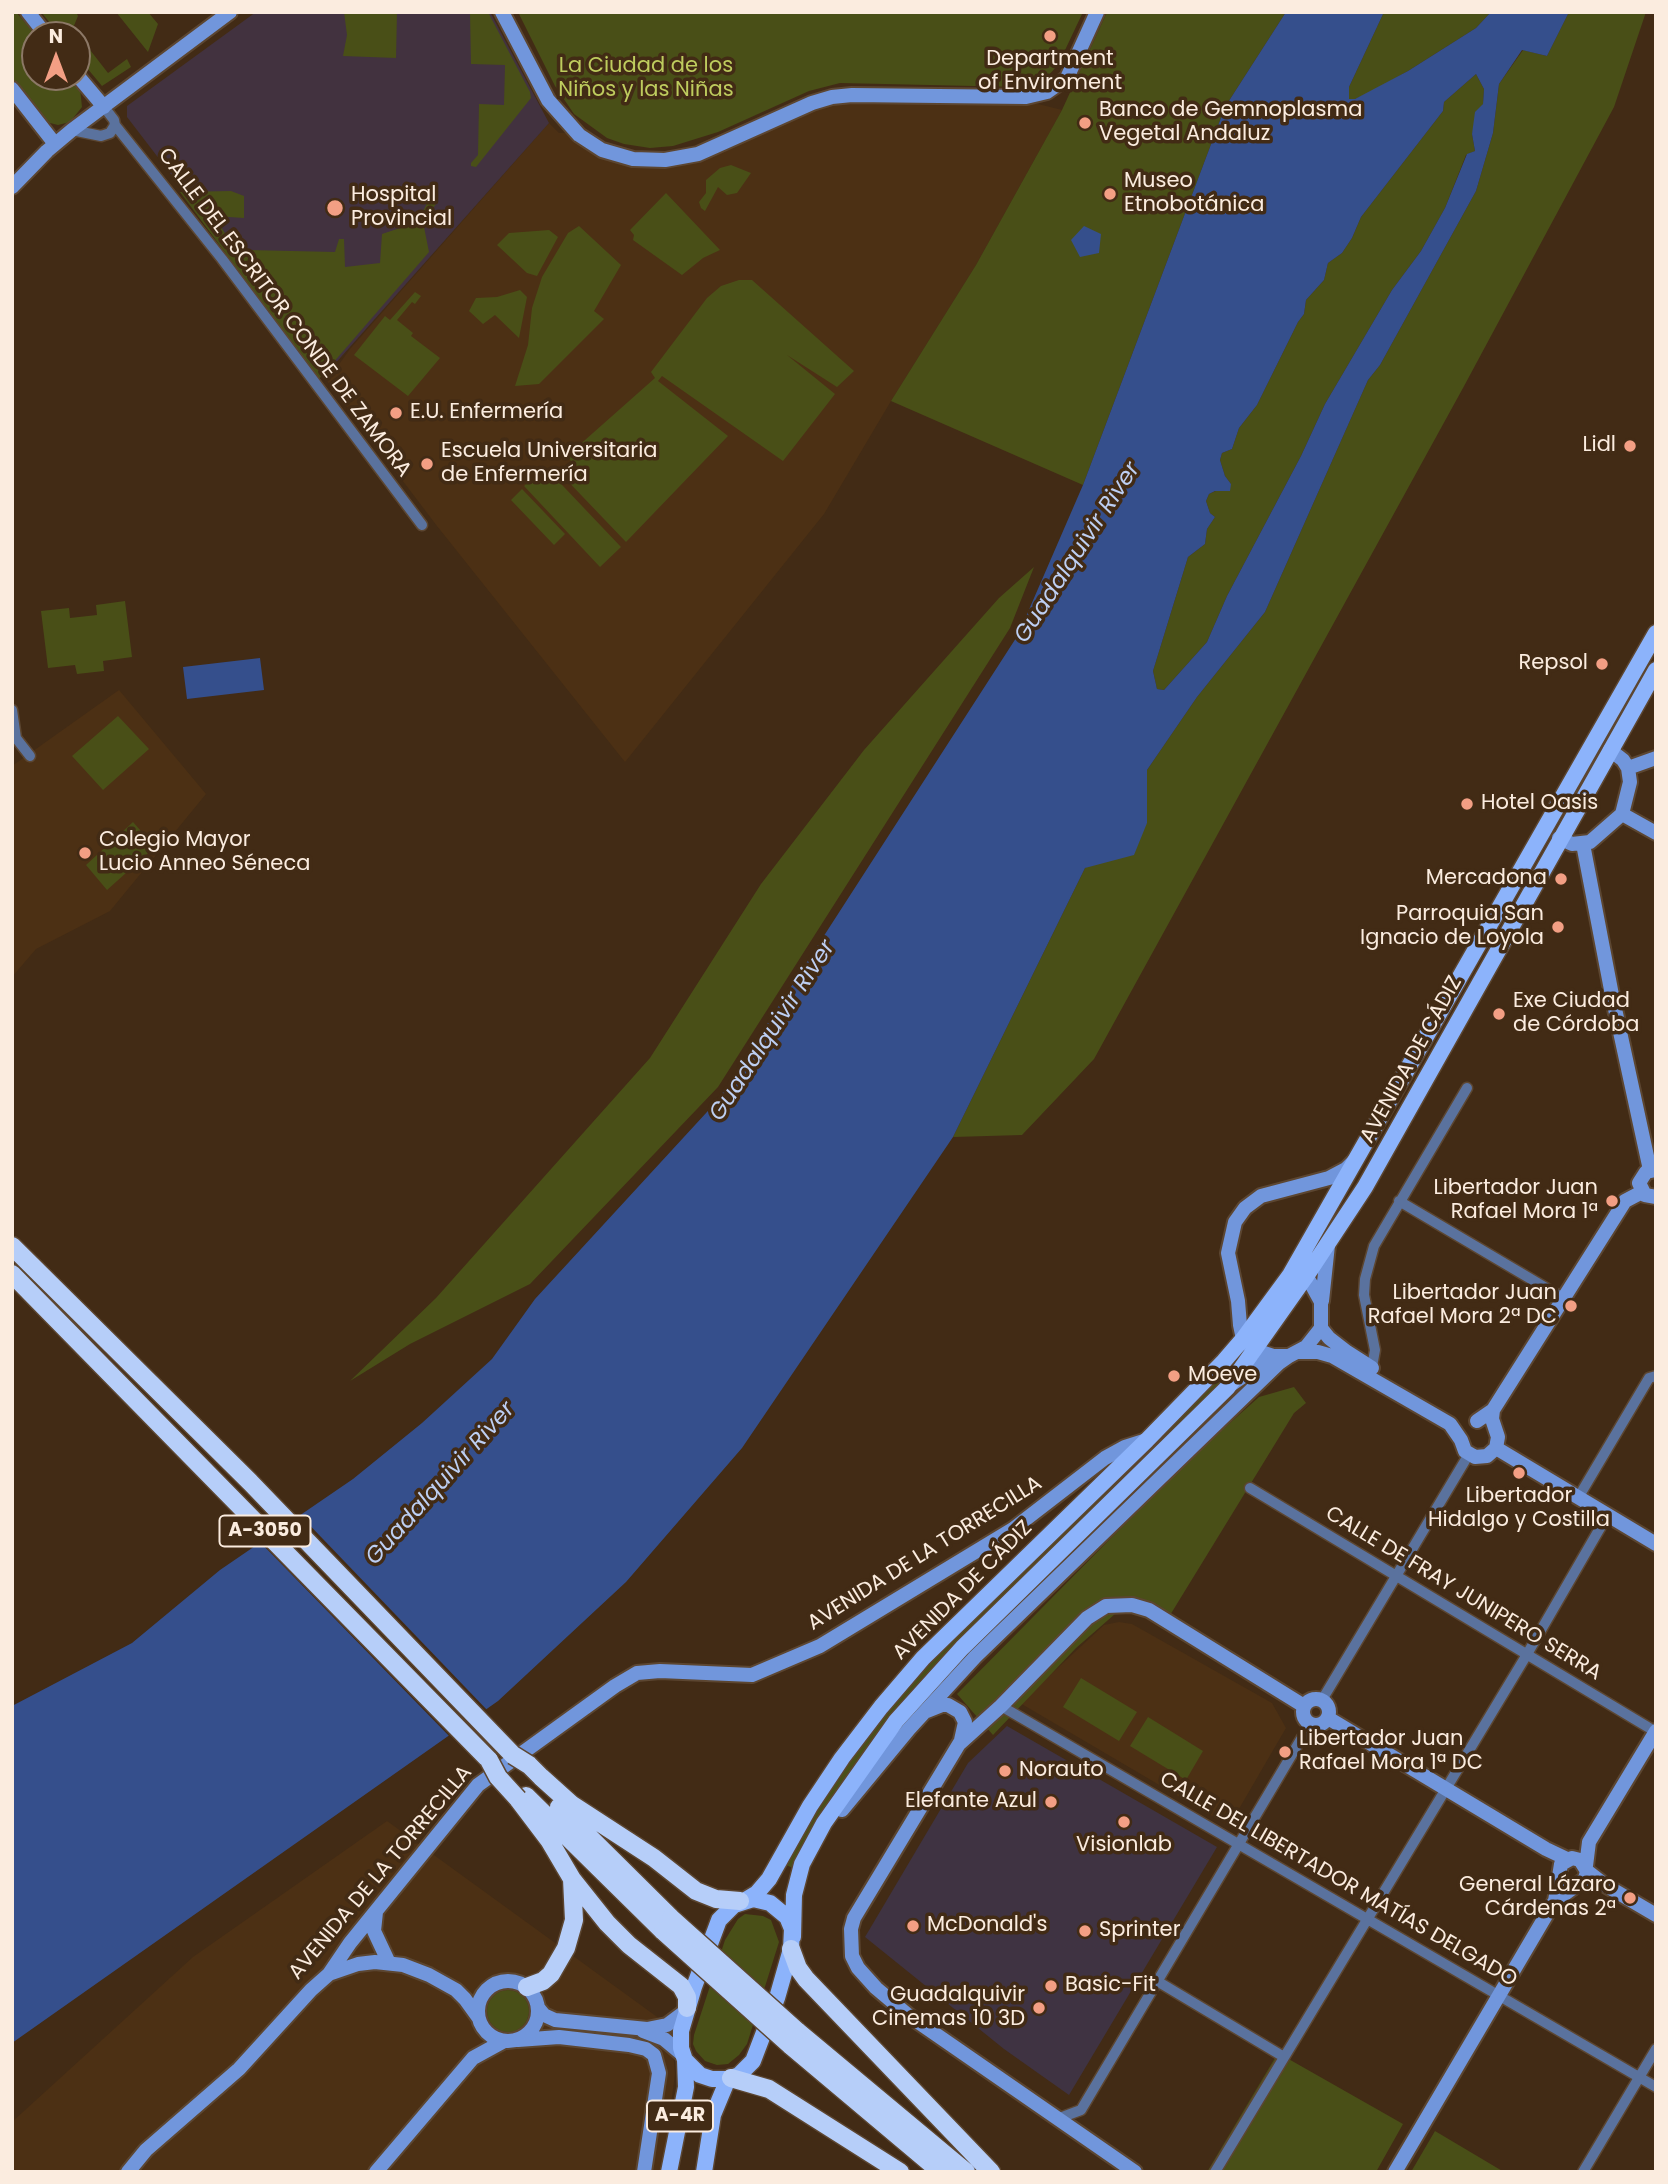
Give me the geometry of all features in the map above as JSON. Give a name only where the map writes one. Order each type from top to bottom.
[{"type":"highway","name":"A-3050","points":[[14,1246],[250,1482],[513,1755],[529,1788]]},
{"type":"highway","name":"A-3050","points":[[12,1274],[489,1760],[529,1788]]},
{"type":"highway","points":[[529,1788],[571,1804],[653,1858],[696,1891],[716,1899],[744,1900]]},
{"type":"highway","points":[[529,1788],[549,1840],[572,1879],[607,1923],[629,1945],[677,1982],[687,1997],[687,2009]]},
{"type":"highway","points":[[529,1788],[667,1925],[941,2172]]},
{"type":"highway","points":[[527,1987],[543,1981],[551,1974],[566,1948],[574,1920],[572,1879]]},
{"type":"highway","points":[[792,1943],[798,1968],[806,1979],[991,2172]]},
{"type":"highway","points":[[794,2038],[966,2172]]},
{"type":"highway","points":[[730,2078],[769,2089],[900,2172]]},
{"type":"main road","name":"AVENIDA DE CÁDIZ","points":[[1297,1276],[1360,1155],[1656,634]]},
{"type":"main road","name":"AVENIDA DE CÁDIZ","points":[[730,2078],[745,2070],[756,2054],[777,1998],[792,1943],[793,1902],[802,1864],[819,1831],[911,1703],[962,1648],[1228,1387],[1249,1344],[1297,1276],[1329,1241],[1371,1175],[1656,670]]},
{"type":"main road","points":[[1595,741],[1610,750]]},
{"type":"main road","points":[[1559,838],[1556,826],[1579,785],[1583,763]]},
{"type":"main road","name":"AVENIDA DE CÁDIZ","points":[[683,2057],[680,2042],[687,2009],[719,1920],[726,1911],[757,1893],[769,1879],[810,1806],[842,1758],[906,1678],[976,1604],[1249,1344]]},
{"type":"main road","points":[[744,1900],[765,1901],[780,1910],[789,1921],[792,1943]]},
{"type":"main road","points":[[683,2057],[700,2075],[712,2079],[730,2078]]},
{"type":"main road","name":"A-4R","points":[[669,2172],[685,2087],[683,2057]]},
{"type":"main road","name":"A-4R","points":[[704,2172],[713,2115],[730,2078]]},
{"type":"street","points":[[12,187],[72,130],[230,12]]},
{"type":"street","points":[[502,12],[548,100],[579,135],[602,150],[633,159],[665,160],[698,154],[812,103],[832,97],[852,94],[1026,97],[1047,92],[1068,78],[1097,12]]},
{"type":"street","points":[[12,89],[55,144]]},
{"type":"street","points":[[90,91],[104,107]]},
{"type":"street","name":"CALLE DEL ESCRITOR CONDE DE ZAMORA","points":[[104,107],[115,125],[222,259],[422,525]]},
{"type":"street","points":[[72,130],[101,136],[110,133],[115,125]]},
{"type":"street","points":[[12,710],[16,738],[30,755]]},
{"type":"street","points":[[1559,838],[1566,843],[1583,844],[1603,833],[1622,814],[1630,782],[1628,768],[1623,760],[1610,750]]},
{"type":"street","points":[[1628,768],[1656,758]]},
{"type":"street","points":[[1622,814],[1656,833]]},
{"type":"street","points":[[1461,1440],[1463,1431],[1493,1410],[1625,1201],[1649,1194],[1640,1179],[1653,1170],[1612,995],[1583,844]]},
{"type":"street","points":[[1372,1367],[1375,1350],[1364,1307],[1364,1279],[1374,1246],[1467,1088]]},
{"type":"street","name":"AVENIDA DE CÁDIZ","points":[[1249,1344],[1228,1252],[1235,1222],[1245,1208],[1261,1196],[1329,1178],[1346,1169],[1360,1155]]},
{"type":"street","points":[[1399,1201],[1563,1298]]},
{"type":"street","points":[[1329,1241],[1321,1302],[1321,1328],[1338,1345],[1446,1415],[1489,1424],[1494,1428]]},
{"type":"street","points":[[1297,1276],[1315,1288],[1321,1302]]},
{"type":"street","name":"AVENIDA DE CÁDIZ","points":[[802,1864],[852,1797],[958,1675],[1279,1363],[1314,1339],[1321,1328]]},
{"type":"street","points":[[1249,1344],[1273,1356],[1318,1352],[1332,1356],[1450,1424],[1469,1454],[1481,1458],[1496,1448],[1498,1437],[1494,1428],[1493,1410]]},
{"type":"street","name":"AVENIDA DE CÁDIZ","points":[[1228,1387],[1273,1356]]},
{"type":"street","points":[[1578,1498],[1648,1378],[1656,1377]]},
{"type":"street","name":"AVENIDA DE LA TORRECILLA","points":[[128,2172],[146,2150],[239,2069],[329,1974],[350,1943],[478,1785],[615,1686],[637,1673],[660,1671],[742,1676],[760,1672],[832,1640],[1029,1517],[1105,1458],[1125,1447],[1147,1440]]},
{"type":"street","points":[[1496,1448],[1656,1544]]},
{"type":"street","points":[[1322,1700],[1469,1454]]},
{"type":"street","name":"AVENIDA DE CÁDIZ","points":[[1092,1544],[1105,1515],[1126,1487]]},
{"type":"street","name":"CALLE DE FRAY JUNIPERO SERRA","points":[[1250,1488],[1656,1732]]},
{"type":"street","points":[[1215,2172],[1526,1656],[1607,1516]]},
{"type":"street","points":[[959,1744],[1005,1703],[1087,1618],[1105,1606],[1132,1605],[1149,1610],[1304,1706]]},
{"type":"street","points":[[958,1675],[956,1692],[971,1727],[978,1725]]},
{"type":"street","points":[[1310,1724],[1303,1714],[1304,1706],[1310,1700],[1322,1700]]},
{"type":"street","points":[[1310,1724],[1322,1724],[1328,1718],[1329,1710],[1322,1700]]},
{"type":"street","points":[[920,1716],[942,1705],[967,1714],[984,1712],[1005,1703]]},
{"type":"street","name":"CALLE DEL LIBERTADOR MATÍAS DELGADO","points":[[1005,1703],[1238,1844],[1656,2087]]},
{"type":"street","points":[[967,1714],[959,1744],[854,1918],[851,1929],[852,1956],[858,1968],[876,1988],[908,2015],[1135,2172]]},
{"type":"street","points":[[1328,1718],[1546,1849],[1564,1866],[1565,1885],[1582,1876],[1605,1885],[1656,1915]]},
{"type":"street","points":[[1057,2119],[1081,2110],[1310,1724]]},
{"type":"street","points":[[1395,2172],[1555,1901],[1564,1866],[1588,1846],[1656,1732]]},
{"type":"street","points":[[1555,1901],[1582,1876],[1588,1846]]},
{"type":"street","points":[[1564,1866],[1580,1860],[1582,1876]]},
{"type":"street","points":[[376,1911],[374,1931],[389,1963]]},
{"type":"street","points":[[329,1974],[359,1964],[389,1963],[416,1970],[456,1990],[491,2036],[511,2041],[559,2037],[629,2045],[651,2052],[657,2060],[659,2073],[646,2172]]},
{"type":"street","points":[[456,1990],[478,1992],[502,1981],[511,1981],[527,1987],[535,1997],[539,2010],[535,2026],[530,2032],[473,2059]]},
{"type":"street","points":[[1157,1981],[1284,2057]]},
{"type":"street","points":[[376,2172],[473,2059],[480,2045],[480,2000],[487,1989]]},
{"type":"street","points":[[535,2026],[555,2020],[635,2029],[657,2028],[667,2025],[687,2009]]},
{"type":"street","points":[[539,2010],[555,2020]]},
{"type":"street","points":[[635,2029],[664,2039],[683,2057]]},
{"type":"street","points":[[1583,2172],[1656,2049]]},
{"type":"shaded area","name":"Hospital Provincial","points":[[256,12],[490,12],[549,123],[325,375],[127,117],[127,106]]},
{"type":"shaded area","points":[[843,98],[1026,101],[1062,110],[976,265],[824,514],[625,762],[437,526],[327,381],[350,349],[549,123],[559,133],[567,133],[599,154],[667,165],[810,107]]},
{"type":"shaded area","name":"Colegio Mayor Lucio Anneo Séneca","points":[[119,690],[206,794],[110,911],[36,949],[12,977],[12,766]]},
{"type":"shaded area","points":[[1119,1622],[1132,1624],[1272,1703],[1286,1728],[1229,1826],[1020,1703],[1104,1625]]},
{"type":"shaded area","points":[[1007,1726],[1217,1847],[1069,2095],[1004,2049],[865,1937],[968,1763]]},
{"type":"shaded area","points":[[387,1821],[671,2027],[675,2074],[662,2172],[12,2172],[12,2122],[193,1957]]},
{"type":"green space","points":[[12,12],[16,12],[24,21],[21,21],[21,91],[80,91],[82,107],[70,122],[58,125],[46,122],[12,80]]},
{"type":"green space","points":[[41,12],[76,12],[78,16],[76,21],[48,21]]},
{"type":"green space","points":[[116,12],[148,12],[158,24],[148,52]]},
{"type":"green space","points":[[344,12],[397,12],[396,58],[343,56],[347,35]]},
{"type":"green space","points":[[470,12],[488,12],[531,98],[476,167],[471,166],[471,163],[478,155],[479,104],[504,105],[505,65],[471,64]]},
{"type":"green space","name":"La Ciudad de los Niños y las Niñas","points":[[518,12],[1083,12],[1058,65],[1047,77],[1034,84],[1018,87],[840,83],[809,91],[718,132],[673,146],[650,148],[607,138],[574,114],[555,86]]},
{"type":"green space","points":[[1107,12],[1286,12],[1225,107],[1083,485],[891,401],[976,265],[1062,110]]},
{"type":"green space","points":[[1384,12],[1491,12],[1476,28],[1408,71],[1369,93],[1349,99],[1349,87]]},
{"type":"green space","points":[[1569,12],[1646,12],[1614,107],[1463,388],[1094,1059],[1022,1135],[953,1137],[1085,868],[1147,823],[1147,770],[1197,697],[1265,612],[1368,380],[1380,365],[1476,191],[1493,133],[1499,84],[1523,50],[1547,56]]},
{"type":"green space","points":[[91,51],[108,73],[127,59],[131,67],[102,86],[91,73]]},
{"type":"green space","points":[[1476,74],[1484,89],[1483,104],[1472,134],[1475,151],[1466,155],[1445,208],[1421,251],[1392,290],[1325,404],[1301,456],[1227,596],[1207,642],[1164,690],[1157,689],[1153,671],[1188,557],[1205,544],[1207,529],[1215,517],[1210,513],[1206,501],[1209,494],[1231,484],[1225,476],[1220,460],[1222,453],[1232,449],[1239,428],[1257,405],[1304,314],[1306,300],[1324,280],[1328,263],[1342,253],[1361,217],[1443,111],[1444,102]]},
{"type":"green space","points":[[731,165],[751,173],[737,193],[727,195],[718,187],[705,211],[699,202],[706,193],[706,180],[720,168]]},
{"type":"green space","points":[[231,191],[244,196],[244,218],[214,216],[228,238],[244,240],[248,250],[335,252],[339,239],[344,239],[345,267],[380,263],[382,234],[418,222],[429,199],[436,204],[423,222],[429,252],[319,379],[180,192]]},
{"type":"green space","points":[[666,193],[720,250],[703,258],[682,275],[633,240],[634,235],[630,230]]},
{"type":"green space","points":[[579,226],[621,265],[594,311],[604,319],[539,384],[515,386],[528,345],[532,308],[542,277],[568,233]]},
{"type":"green space","points":[[549,230],[558,237],[537,276],[527,273],[497,245],[509,233]]},
{"type":"green space","points":[[739,280],[752,280],[854,371],[837,387],[787,355],[835,394],[783,461],[662,376],[658,381],[728,436],[626,542],[560,473],[571,461],[567,456],[655,378],[651,372],[707,298],[721,286]]},
{"type":"green space","points":[[520,290],[527,297],[519,338],[495,315],[483,324],[469,311],[476,298],[497,297]]},
{"type":"green space","points":[[415,292],[421,296],[415,304],[412,302],[397,320],[413,333],[411,336],[440,358],[408,396],[354,355],[385,316],[390,320]]},
{"type":"green space","points":[[545,467],[621,547],[600,567],[524,486]]},
{"type":"green space","points":[[522,489],[565,534],[554,545],[511,500]]},
{"type":"green space","points":[[1034,567],[1010,628],[718,1087],[530,1284],[410,1344],[350,1381],[436,1298],[650,1058],[761,884],[864,750],[999,598]]},
{"type":"green space","points":[[125,601],[132,657],[103,661],[104,671],[77,674],[75,665],[48,668],[41,611],[69,608],[70,618],[97,615],[96,605]]},
{"type":"green space","points":[[118,716],[149,749],[103,790],[72,756]]},
{"type":"green space","points":[[133,822],[155,847],[107,890],[86,865]]},
{"type":"green space","points":[[1233,1359],[1237,1362],[1204,1402],[942,1658],[891,1715],[824,1810],[793,1868],[784,1864],[851,1757],[917,1674]]},
{"type":"green space","points":[[1294,1387],[1306,1403],[1294,1413],[1164,1625],[1142,1613],[1115,1614],[1076,1648],[993,1735],[957,1694],[1185,1463],[1259,1397]]},
{"type":"green space","points":[[1081,1678],[1137,1712],[1119,1741],[1063,1707]]},
{"type":"green space","points":[[1148,1717],[1203,1751],[1186,1780],[1130,1746]]},
{"type":"green space","points":[[745,1914],[771,1920],[779,1942],[747,2044],[728,2064],[717,2065],[705,2061],[696,2051],[693,2044],[694,2035],[725,1940],[738,1919]]},
{"type":"green space","points":[[508,1990],[523,1996],[529,2011],[523,2026],[508,2032],[493,2026],[487,2011],[493,1996]]},
{"type":"green space","points":[[1278,2053],[1403,2124],[1376,2172],[1207,2172]]},
{"type":"green space","points":[[1435,2131],[1504,2172],[1411,2172]]},
{"type":"water","name":"Guadalquivir River","points":[[1286,12],[1384,12],[1349,87],[1349,99],[1355,99],[1408,71],[1476,28],[1491,12],[1569,12],[1547,56],[1522,50],[1499,84],[1493,133],[1476,191],[1380,365],[1368,380],[1265,612],[1197,697],[1147,770],[1147,823],[1134,855],[1085,868],[953,1137],[742,1448],[626,1582],[498,1701],[12,2043],[12,1706],[132,1643],[220,1570],[353,1479],[422,1423],[492,1359],[535,1299],[718,1100],[1018,635],[1083,485],[1225,107]],"holes":[[[1476,74],[1484,89],[1483,104],[1475,112],[1472,134],[1475,151],[1467,154],[1445,208],[1421,251],[1392,290],[1325,404],[1301,456],[1227,596],[1207,642],[1164,690],[1157,689],[1153,671],[1188,557],[1205,544],[1207,529],[1215,517],[1210,513],[1206,501],[1209,494],[1215,491],[1230,491],[1231,484],[1225,476],[1220,460],[1222,453],[1232,449],[1239,428],[1257,405],[1304,314],[1306,300],[1324,280],[1328,263],[1342,253],[1352,238],[1361,217],[1443,111],[1444,102]]]},
{"type":"water","points":[[1084,226],[1101,234],[1099,253],[1080,257],[1071,240]]},
{"type":"water","points":[[260,658],[264,690],[187,699],[183,667]]},
{"type":"pier","points":[[298,1513],[489,1712],[451,1738],[258,1540]]},
{"type":"place","name":"Department of Enviroment","points":[[1050,36]]},
{"type":"place","name":"Banco de Gemnoplasma Vegetal Andaluz","points":[[1085,123]]},
{"type":"place","name":"Museo Etnobotánica","points":[[1110,194]]},
{"type":"place","name":"Hospital Provincial","points":[[335,208]]},
{"type":"place","name":"E.U. Enfermería","points":[[396,413]]},
{"type":"place","name":"Lidl","points":[[1630,446]]},
{"type":"place","name":"Escuela Universitaria de Enfermería","points":[[427,464]]},
{"type":"place","name":"Repsol","points":[[1602,664]]},
{"type":"place","name":"Hotel Oasis","points":[[1467,804]]},
{"type":"place","name":"Colegio Mayor Lucio Anneo Séneca","points":[[85,853]]},
{"type":"place","name":"Mercadona","points":[[1561,879]]},
{"type":"place","name":"Parroquia San Ignacio de Loyola","points":[[1558,927]]},
{"type":"place","name":"Exe Ciudad de Córdoba","points":[[1499,1014]]},
{"type":"place","name":"Libertador Juan Rafael Mora 1ª","points":[[1612,1201]]},
{"type":"place","name":"Libertador Juan Rafael Mora 2ª DC","points":[[1571,1306]]},
{"type":"place","name":"Moeve","points":[[1174,1376]]},
{"type":"place","name":"Libertador Hidalgo y Costilla","points":[[1519,1473]]},
{"type":"place","name":"Libertador Juan Rafael Mora 1ª DC","points":[[1285,1752]]},
{"type":"place","name":"Norauto","points":[[1005,1771]]},
{"type":"place","name":"Elefante Azul","points":[[1051,1802]]},
{"type":"place","name":"Visionlab","points":[[1124,1822]]},
{"type":"place","name":"General Lázaro Cárdenas 2ª","points":[[1630,1898]]},
{"type":"place","name":"McDonald's","points":[[913,1926]]},
{"type":"place","name":"Sprinter","points":[[1085,1931]]},
{"type":"place","name":"Basic-Fit","points":[[1051,1986]]},
{"type":"place","name":"Guadalquivir Cinemas 10 3D","points":[[1039,2008]]}]
